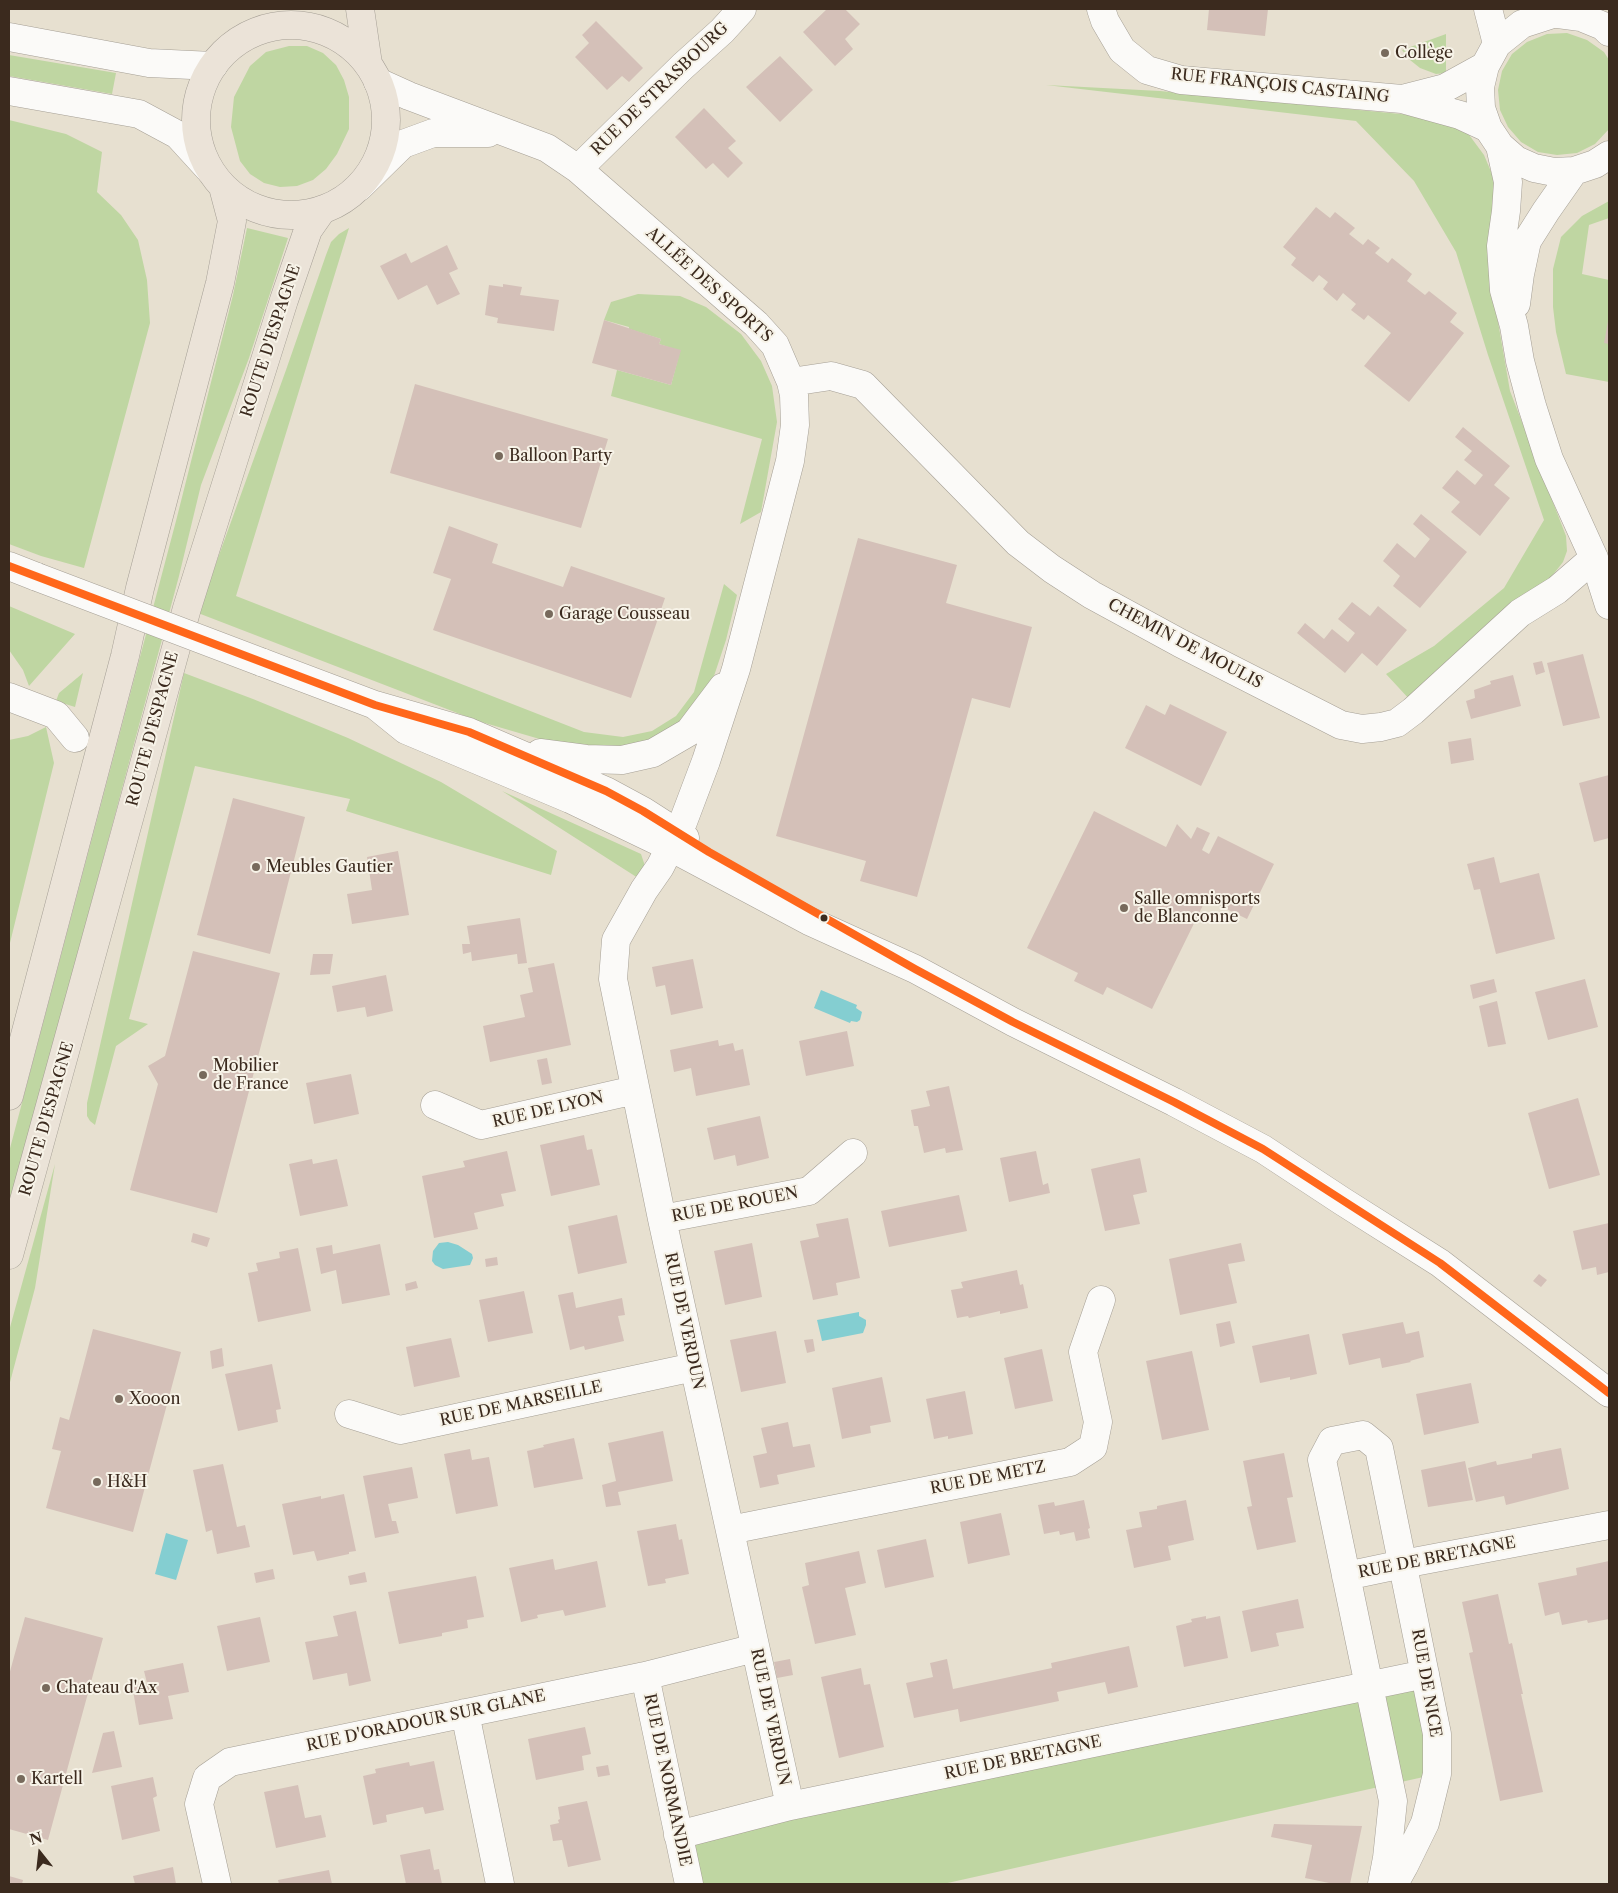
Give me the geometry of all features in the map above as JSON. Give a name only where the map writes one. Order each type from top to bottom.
[{"type":"main road","points":[[9,1096],[120,676],[140,588],[220,283],[232,221],[216,178],[201,152],[196,131],[200,91],[212,66],[228,48],[250,34],[278,9]]},
{"type":"main road","points":[[216,178],[243,203],[280,215],[294,215],[322,210],[339,203],[359,187],[375,165],[384,141],[386,116],[384,98],[373,73],[360,20],[360,9]]},
{"type":"main road","points":[[250,34],[281,26],[308,26],[332,34],[354,49],[373,73]]},
{"type":"main road","name":"ROUTE D'ESPAGNE","points":[[9,1255],[187,608],[284,300],[308,230],[322,210]]},
{"type":"street","name":"RUE DE STRASBOURG","points":[[578,169],[683,66],[722,31],[742,9]]},
{"type":"street","name":"RUE FRANÇOIS CASTAING","points":[[1101,9],[1105,21],[1122,50],[1147,70],[1182,80],[1402,99],[1460,115],[1494,137],[1516,160],[1534,168],[1554,172],[1574,171]]},
{"type":"street","points":[[1488,9],[1491,55],[1480,87],[1481,108],[1494,137],[1508,182],[1500,246],[1504,290],[1514,326],[1520,361],[1549,459],[1594,558],[1609,605]]},
{"type":"street","name":"RUE FRANÇOIS CASTAING","points":[[1402,99],[1446,88],[1491,55],[1522,24],[1541,11]]},
{"type":"street","points":[[1541,11],[1582,17],[1603,26],[1609,32]]},
{"type":"street","points":[[1582,17],[1609,12]]},
{"type":"street","points":[[9,37],[149,63],[212,66]]},
{"type":"street","name":"ALLÉE DES SPORTS","points":[[373,73],[410,96],[547,148],[578,169],[756,324],[775,345],[791,382],[794,395],[795,425],[790,461],[736,670],[706,761],[674,840]]},
{"type":"street","points":[[9,91],[139,114],[178,135],[216,178]]},
{"type":"street","points":[[359,187],[404,144],[433,133],[504,132]]},
{"type":"street","points":[[1514,326],[1520,274],[1528,241],[1574,171],[1595,164],[1609,154]]},
{"type":"street","name":"CHEMIN DE MOULIS","points":[[791,382],[831,376],[863,385],[1018,543],[1052,569],[1092,595],[1180,643],[1330,720],[1348,726],[1362,729],[1397,723],[1413,711],[1520,613],[1557,590],[1594,558]]},
{"type":"street","points":[[9,566],[375,705],[469,732],[606,791],[643,811],[674,840]]},
{"type":"street","name":"ALLÉE DES SPORTS","points":[[469,732],[545,755],[622,760],[653,753],[689,732],[736,670]]},
{"type":"street","points":[[9,697],[56,715],[75,738]]},
{"type":"street","points":[[375,705],[406,730],[570,799],[674,840],[809,921],[915,969],[1014,1022],[1263,1149],[1342,1202],[1440,1263],[1609,1393]]},
{"type":"street","name":"RUE DE VERDUN","points":[[674,840],[616,940],[612,979],[662,1220],[790,1806]]},
{"type":"street","name":"RUE DE LYON","points":[[434,1105],[481,1125],[635,1090]]},
{"type":"street","name":"RUE DE ROUEN","points":[[662,1220],[810,1191],[853,1153]]},
{"type":"street","name":"RUE DE METZ","points":[[730,1530],[1070,1462],[1093,1447],[1098,1422],[1084,1352],[1102,1300]]},
{"type":"street","name":"RUE DE MARSEILLE","points":[[349,1414],[400,1430],[694,1367]]},
{"type":"street","name":"RUE DE NICE","points":[[1346,1576],[1322,1460],[1332,1441],[1363,1435],[1379,1448],[1437,1734],[1437,1774],[1425,1823],[1394,1884]]},
{"type":"street","name":"RUE DE BRETAGNE","points":[[1370,1686],[1346,1576],[1609,1525]]},
{"type":"street","name":"RUE D'ORADOUR SUR GLANE","points":[[217,1884],[200,1804],[207,1778],[230,1762],[645,1676],[755,1648]]},
{"type":"street","name":"RUE DE BRETAGNE","points":[[678,1835],[790,1806],[1425,1674]]},
{"type":"street","name":"RUE DE NORMANDIE","points":[[645,1676],[688,1884]]},
{"type":"street","points":[[1370,1686],[1394,1801],[1382,1884]]},
{"type":"street","points":[[464,1713],[500,1884]]},
{"type":"green space","points":[[1567,33],[1587,40],[1604,52],[1609,60],[1609,129],[1595,144],[1577,153],[1557,155],[1538,152],[1521,142],[1508,127],[1500,110],[1498,90],[1502,71],[1512,54],[1527,42],[1547,34]]},
{"type":"green space","points":[[1446,34],[1446,73],[1436,74],[1420,68],[1402,50]]},
{"type":"green space","points":[[289,46],[307,46],[323,53],[336,65],[344,80],[349,97],[349,129],[337,154],[326,169],[313,180],[297,186],[280,187],[264,183],[250,174],[240,161],[231,127],[234,97],[250,66],[266,52]]},
{"type":"green space","points":[[9,55],[116,73],[112,94],[9,76]]},
{"type":"green space","points":[[1046,85],[1160,91],[1411,115],[1464,128],[1484,155],[1495,181],[1492,287],[1510,391],[1566,536],[1567,551],[1563,562],[1552,576],[1411,701],[1386,674],[1434,646],[1504,588],[1544,520],[1488,355],[1456,252],[1414,181],[1356,121]]},
{"type":"green space","points":[[9,120],[66,134],[102,152],[97,192],[121,215],[138,240],[147,280],[150,323],[84,568],[41,556],[9,544]]},
{"type":"green space","points":[[1609,201],[1609,218],[1589,225],[1582,274],[1609,280],[1609,382],[1566,374],[1556,332],[1553,307],[1553,269],[1561,237],[1582,216]]},
{"type":"green space","points":[[247,228],[288,238],[249,358],[201,485],[179,576],[9,1210],[9,1152],[176,521],[233,295]]},
{"type":"green space","points":[[349,228],[236,596],[584,732],[623,737],[652,731],[676,716],[694,692],[724,584],[737,595],[726,640],[711,685],[688,718],[667,736],[625,747],[589,748],[543,740],[478,721],[198,613],[331,242]]},
{"type":"green space","points":[[638,294],[680,296],[706,307],[741,334],[761,361],[772,386],[777,422],[761,512],[740,524],[762,439],[611,396],[617,370],[671,385],[680,351],[659,344],[661,339],[604,320],[611,302]]},
{"type":"green space","points":[[9,606],[75,634],[29,686],[23,670],[9,650]]},
{"type":"green space","points":[[83,673],[75,707],[56,701],[59,693]]},
{"type":"green space","points":[[184,673],[348,738],[441,782],[557,851],[551,875],[346,811],[350,799],[195,766],[129,1019],[148,1024],[116,1046],[95,1125],[87,1116],[87,1103]]},
{"type":"green space","points":[[46,727],[54,763],[9,947],[9,740],[28,736]]},
{"type":"green space","points":[[502,791],[641,854],[645,866],[638,878]]},
{"type":"green space","points":[[55,1164],[35,1288],[9,1386],[9,1331]]},
{"type":"green space","points":[[1425,1674],[1437,1774],[943,1884],[689,1884],[678,1835]]},
{"type":"water","points":[[821,990],[857,1005],[856,1008],[862,1012],[860,1020],[857,1022],[851,1021],[850,1023],[814,1008]]},
{"type":"water","points":[[448,1242],[458,1245],[472,1254],[473,1258],[470,1265],[443,1269],[435,1265],[432,1261],[433,1251],[439,1243]]},
{"type":"water","points":[[859,1312],[859,1316],[866,1320],[863,1333],[822,1341],[817,1320]]},
{"type":"water","points":[[166,1533],[188,1540],[176,1580],[155,1574]]},
{"type":"building","points":[[827,9],[845,9],[860,24],[845,39],[853,49],[835,66],[803,32]]},
{"type":"building","points":[[1209,9],[1268,9],[1265,36],[1207,30]]},
{"type":"building","points":[[596,21],[643,68],[629,82],[622,76],[607,90],[575,57],[589,43],[582,35]]},
{"type":"building","points":[[780,56],[813,90],[780,122],[746,87]]},
{"type":"building","points":[[704,108],[736,141],[728,148],[743,163],[728,178],[713,163],[706,169],[675,137]]},
{"type":"building","points":[[1316,207],[1330,218],[1335,212],[1355,228],[1349,234],[1363,245],[1368,239],[1380,248],[1375,253],[1388,263],[1392,258],[1412,274],[1407,281],[1425,295],[1429,291],[1457,313],[1450,322],[1464,333],[1409,402],[1364,366],[1391,333],[1368,315],[1364,320],[1351,310],[1356,304],[1343,293],[1337,301],[1323,289],[1328,282],[1319,275],[1313,282],[1291,265],[1296,258],[1283,247]]},
{"type":"building","points":[[447,245],[458,269],[449,273],[460,294],[437,305],[427,285],[398,300],[380,266],[406,253],[411,263]]},
{"type":"building","points":[[503,284],[522,287],[520,295],[559,300],[554,331],[497,323],[498,318],[485,315],[489,285],[503,287]]},
{"type":"building","points":[[604,320],[661,339],[659,344],[681,350],[671,385],[592,363]]},
{"type":"building","points":[[1609,321],[1609,344],[1604,343]]},
{"type":"building","name":"Balloon Party","points":[[415,384],[608,439],[581,528],[390,473]]},
{"type":"building","points":[[1463,427],[1510,466],[1494,485],[1510,498],[1480,536],[1451,512],[1460,502],[1442,488],[1457,470],[1475,485],[1483,475],[1464,460],[1472,451],[1455,437]]},
{"type":"building","points":[[1421,514],[1467,552],[1420,608],[1393,586],[1400,576],[1383,561],[1397,543],[1415,558],[1430,539],[1413,524]]},
{"type":"building","name":"Garage Cousseau","points":[[449,526],[498,544],[492,563],[563,587],[571,566],[665,598],[631,698],[433,630],[451,579],[433,573]]},
{"type":"building","points":[[858,538],[957,565],[946,603],[1032,627],[1010,708],[972,698],[917,897],[860,881],[866,861],[776,836]]},
{"type":"building","points":[[1352,602],[1370,616],[1378,606],[1407,630],[1377,666],[1362,653],[1345,673],[1297,633],[1305,623],[1324,639],[1332,629],[1348,642],[1355,633],[1338,619]]},
{"type":"building","points":[[1583,654],[1600,718],[1563,726],[1547,663]]},
{"type":"building","points":[[1542,661],[1545,672],[1536,675],[1533,663]]},
{"type":"building","points":[[1513,675],[1521,706],[1471,719],[1466,701],[1475,698],[1474,690],[1491,684],[1490,681]]},
{"type":"building","points":[[1170,704],[1227,732],[1201,786],[1125,748],[1146,705],[1165,715]]},
{"type":"building","points":[[1471,738],[1474,760],[1451,764],[1448,742]]},
{"type":"building","points":[[1609,775],[1609,838],[1594,842],[1579,783]]},
{"type":"building","name":"Meubles Gautier","points":[[233,798],[305,817],[270,954],[197,935]]},
{"type":"building","name":"Salle omnisports de Blanconne","points":[[1094,811],[1166,847],[1177,824],[1191,839],[1197,827],[1210,833],[1202,850],[1209,854],[1218,836],[1274,864],[1247,919],[1206,899],[1152,1009],[1107,987],[1103,995],[1074,981],[1078,973],[1027,948]]},
{"type":"building","points":[[398,851],[409,915],[352,924],[347,894],[372,890],[367,857]]},
{"type":"building","points":[[1494,857],[1500,883],[1539,873],[1555,939],[1496,954],[1480,889],[1474,890],[1467,864]]},
{"type":"building","points":[[520,918],[527,963],[518,964],[517,954],[472,961],[471,952],[463,954],[462,944],[470,944],[467,926]]},
{"type":"building","name":"Mobilier de France","points":[[193,951],[280,973],[217,1213],[130,1190],[158,1084],[148,1066],[165,1056]]},
{"type":"building","points":[[313,954],[333,954],[330,974],[310,975]]},
{"type":"building","points":[[693,959],[703,1008],[671,1015],[665,985],[656,987],[652,967]]},
{"type":"building","points":[[554,963],[571,1045],[490,1062],[483,1026],[525,1017],[520,995],[533,992],[528,968]]},
{"type":"building","points":[[386,975],[393,1011],[367,1017],[365,1007],[337,1012],[332,986]]},
{"type":"building","points":[[1494,979],[1497,992],[1473,999],[1470,985]]},
{"type":"building","points":[[1585,979],[1598,1027],[1548,1040],[1535,992]]},
{"type":"building","points":[[1497,1001],[1506,1044],[1488,1047],[1479,1006]]},
{"type":"building","points":[[847,1031],[854,1066],[806,1076],[799,1041]]},
{"type":"building","points":[[718,1040],[719,1046],[733,1043],[735,1051],[743,1049],[750,1085],[696,1096],[691,1068],[674,1072],[670,1050]]},
{"type":"building","points":[[547,1058],[552,1083],[542,1085],[537,1060]]},
{"type":"building","points":[[351,1074],[359,1114],[314,1124],[306,1083]]},
{"type":"building","points":[[949,1086],[963,1150],[946,1153],[945,1148],[924,1153],[918,1126],[914,1126],[911,1110],[930,1106],[926,1091]]},
{"type":"building","points":[[1578,1098],[1600,1175],[1549,1189],[1528,1113]]},
{"type":"building","points":[[760,1116],[769,1158],[737,1166],[735,1155],[714,1160],[707,1128]]},
{"type":"building","points":[[584,1135],[587,1150],[592,1149],[600,1185],[551,1196],[540,1145]]},
{"type":"building","points":[[507,1151],[516,1191],[501,1194],[504,1206],[474,1213],[478,1229],[434,1238],[422,1176],[465,1167],[463,1161]]},
{"type":"building","points":[[1036,1151],[1043,1185],[1048,1183],[1050,1193],[1009,1202],[1000,1158]]},
{"type":"building","points":[[1140,1158],[1147,1192],[1133,1195],[1140,1224],[1105,1231],[1091,1169]]},
{"type":"building","points":[[312,1159],[313,1164],[337,1159],[348,1206],[300,1216],[289,1164]]},
{"type":"building","points":[[959,1195],[967,1231],[889,1247],[881,1211]]},
{"type":"building","points":[[617,1215],[627,1263],[578,1274],[568,1226]]},
{"type":"building","points":[[848,1218],[860,1278],[836,1283],[838,1295],[813,1300],[800,1241],[819,1237],[816,1224]]},
{"type":"building","points":[[1609,1223],[1609,1272],[1597,1275],[1596,1267],[1582,1270],[1573,1231]]},
{"type":"building","points":[[193,1233],[210,1238],[207,1247],[191,1242]]},
{"type":"building","points":[[752,1243],[762,1297],[725,1305],[714,1251]]},
{"type":"building","points":[[1241,1243],[1245,1261],[1228,1264],[1237,1303],[1180,1315],[1169,1259]]},
{"type":"building","points":[[380,1244],[390,1295],[342,1304],[336,1270],[321,1274],[316,1248],[332,1245],[333,1254]]},
{"type":"building","points":[[298,1248],[311,1311],[258,1322],[248,1273],[258,1271],[256,1263],[280,1258],[279,1252]]},
{"type":"building","points":[[497,1257],[498,1265],[486,1267],[485,1259]]},
{"type":"building","points":[[1017,1270],[1020,1285],[1023,1284],[1028,1308],[1000,1314],[1000,1311],[969,1318],[968,1316],[957,1318],[951,1290],[963,1288],[961,1282]]},
{"type":"building","points":[[1539,1274],[1547,1280],[1541,1287],[1533,1281]]},
{"type":"building","points":[[416,1281],[418,1288],[406,1291],[405,1284]]},
{"type":"building","points":[[524,1291],[533,1333],[488,1342],[479,1300]]},
{"type":"building","points":[[573,1292],[576,1308],[622,1298],[625,1315],[618,1316],[624,1341],[585,1350],[584,1346],[570,1350],[558,1295]]},
{"type":"building","points":[[1230,1321],[1235,1343],[1220,1347],[1216,1324]]},
{"type":"building","points":[[1403,1322],[1406,1334],[1419,1331],[1424,1357],[1411,1362],[1382,1368],[1380,1358],[1349,1365],[1342,1334]]},
{"type":"building","points":[[93,1329],[181,1352],[133,1532],[46,1508],[61,1451],[52,1449],[60,1417],[69,1420]]},
{"type":"building","points":[[776,1331],[786,1383],[741,1392],[730,1340]]},
{"type":"building","points":[[1309,1334],[1317,1374],[1290,1380],[1290,1377],[1260,1383],[1252,1346]]},
{"type":"building","points":[[451,1338],[460,1377],[414,1387],[406,1347]]},
{"type":"building","points":[[813,1339],[815,1351],[807,1353],[804,1340]]},
{"type":"building","points":[[222,1348],[224,1366],[212,1369],[210,1351]]},
{"type":"building","points":[[1042,1349],[1053,1401],[1015,1409],[1004,1358]]},
{"type":"building","points":[[1192,1351],[1209,1430],[1162,1440],[1146,1361]]},
{"type":"building","points":[[272,1364],[281,1409],[276,1410],[278,1422],[238,1431],[225,1374]]},
{"type":"building","points":[[882,1377],[891,1422],[870,1426],[871,1433],[842,1439],[832,1388]]},
{"type":"building","points":[[1471,1383],[1479,1423],[1424,1435],[1416,1394]]},
{"type":"building","points":[[965,1391],[973,1434],[948,1439],[948,1436],[934,1439],[926,1399]]},
{"type":"building","points":[[788,1422],[793,1447],[810,1444],[815,1467],[777,1475],[779,1484],[760,1488],[753,1456],[767,1453],[761,1428]]},
{"type":"building","points":[[663,1431],[673,1481],[618,1492],[621,1505],[606,1507],[602,1485],[616,1481],[608,1443]]},
{"type":"building","points":[[574,1438],[583,1479],[534,1488],[527,1451],[544,1447],[543,1445]]},
{"type":"building","points":[[1561,1448],[1569,1489],[1506,1505],[1504,1496],[1476,1502],[1468,1468],[1496,1461],[1497,1465],[1532,1458],[1532,1454]]},
{"type":"building","points":[[470,1449],[472,1460],[489,1457],[498,1506],[456,1514],[444,1454]]},
{"type":"building","points":[[1284,1453],[1293,1497],[1287,1498],[1296,1542],[1257,1550],[1247,1507],[1252,1506],[1243,1461]]},
{"type":"building","points":[[1465,1461],[1473,1500],[1428,1507],[1421,1470]]},
{"type":"building","points":[[223,1464],[237,1527],[245,1525],[250,1547],[217,1554],[212,1530],[206,1532],[193,1470]]},
{"type":"building","points":[[412,1467],[418,1498],[388,1504],[392,1521],[396,1521],[399,1533],[375,1538],[363,1476]]},
{"type":"building","points":[[344,1494],[356,1551],[317,1561],[314,1551],[293,1555],[282,1504],[321,1496],[321,1499]]},
{"type":"building","points":[[1084,1500],[1090,1528],[1088,1529],[1090,1538],[1076,1541],[1074,1532],[1060,1535],[1059,1531],[1044,1534],[1038,1505],[1054,1502],[1055,1506]]},
{"type":"building","points":[[1186,1500],[1194,1540],[1168,1546],[1171,1560],[1134,1568],[1126,1530],[1142,1527],[1139,1512],[1157,1509],[1157,1506]]},
{"type":"building","points":[[1001,1513],[1010,1555],[968,1564],[960,1522]]},
{"type":"building","points":[[676,1524],[679,1540],[682,1539],[689,1574],[665,1579],[666,1583],[648,1586],[637,1531]]},
{"type":"building","points":[[926,1539],[934,1577],[885,1588],[877,1550]]},
{"type":"building","points":[[859,1551],[866,1583],[845,1588],[856,1635],[815,1644],[802,1587],[809,1585],[805,1563]]},
{"type":"building","points":[[553,1559],[555,1570],[597,1561],[606,1607],[565,1616],[563,1610],[537,1615],[538,1618],[521,1622],[509,1568]]},
{"type":"building","points":[[1609,1561],[1609,1619],[1588,1623],[1587,1620],[1562,1625],[1559,1612],[1545,1616],[1538,1583],[1577,1575],[1576,1568]]},
{"type":"building","points":[[273,1569],[275,1579],[256,1583],[254,1573]]},
{"type":"building","points":[[365,1572],[367,1582],[350,1585],[348,1576]]},
{"type":"building","points":[[476,1576],[484,1617],[467,1620],[468,1628],[442,1633],[442,1636],[399,1644],[388,1592]]},
{"type":"building","points":[[1498,1594],[1509,1644],[1512,1643],[1523,1694],[1521,1694],[1543,1792],[1500,1801],[1469,1653],[1473,1652],[1462,1602]]},
{"type":"building","points":[[1298,1599],[1304,1628],[1276,1633],[1279,1646],[1251,1652],[1242,1611]]},
{"type":"building","points":[[356,1611],[371,1681],[349,1686],[347,1673],[313,1680],[305,1642],[338,1636],[333,1616]]},
{"type":"building","points":[[1206,1616],[1206,1619],[1220,1616],[1228,1658],[1184,1667],[1176,1626],[1192,1622],[1191,1619]]},
{"type":"building","points":[[25,1617],[103,1638],[48,1840],[9,1829],[9,1675]]},
{"type":"building","points":[[260,1617],[270,1662],[227,1671],[217,1626]]},
{"type":"building","points":[[1129,1646],[1138,1687],[1108,1694],[1105,1682],[1057,1692],[1059,1701],[960,1722],[958,1709],[914,1718],[906,1683],[933,1677],[930,1663],[947,1659],[953,1689],[1052,1668],[1051,1663]]},
{"type":"building","points":[[790,1659],[793,1675],[777,1678],[774,1662]]},
{"type":"building","points":[[183,1663],[189,1692],[168,1696],[173,1719],[139,1725],[132,1685],[147,1683],[144,1671]]},
{"type":"building","points":[[861,1668],[864,1685],[870,1684],[884,1747],[839,1758],[821,1677]]},
{"type":"building","points":[[585,1727],[591,1754],[582,1756],[584,1770],[536,1780],[528,1739]]},
{"type":"building","points":[[114,1731],[122,1767],[92,1773],[103,1733]]},
{"type":"building","points":[[434,1761],[444,1810],[425,1814],[423,1807],[386,1815],[387,1822],[373,1825],[363,1776],[376,1773],[375,1769],[409,1762],[410,1766]]},
{"type":"building","points":[[608,1765],[610,1775],[598,1777],[596,1767]]},
{"type":"building","points":[[153,1777],[157,1796],[153,1798],[160,1831],[122,1840],[111,1786]]},
{"type":"building","points":[[298,1785],[305,1818],[321,1815],[326,1837],[276,1848],[264,1792]]},
{"type":"building","points":[[587,1801],[601,1860],[568,1867],[562,1840],[553,1841],[550,1825],[559,1823],[558,1807]]},
{"type":"building","points":[[1274,1824],[1362,1826],[1350,1884],[1334,1884],[1305,1878],[1312,1845],[1271,1837]]},
{"type":"building","points":[[430,1849],[434,1870],[439,1869],[442,1884],[406,1884],[400,1855]]},
{"type":"building","points":[[173,1867],[176,1884],[135,1884],[133,1876]]},
{"type":"building","points":[[329,1870],[332,1884],[279,1884],[278,1880]]},
{"type":"building","points":[[9,1876],[23,1880],[22,1884],[9,1884]]},
{"type":"transit line","points":[[9,566],[375,705],[469,732],[606,791],[915,969],[1013,1022],[1174,1102],[1263,1149],[1440,1263],[1609,1393]]},
{"type":"place","name":"Collège","points":[[1385,53]]},
{"type":"place","name":"Balloon Party","points":[[499,456]]},
{"type":"place","name":"Garage Cousseau","points":[[549,614]]},
{"type":"place","name":"Meubles Gautier","points":[[256,867]]},
{"type":"place","name":"Salle omnisports de Blanconne","points":[[1124,908]]},
{"type":"place","name":"Mobilier de France","points":[[203,1075]]},
{"type":"place","name":"Xooon","points":[[119,1399]]},
{"type":"place","name":"H&H","points":[[97,1482]]},
{"type":"place","name":"Chateau d'Ax","points":[[46,1688]]},
{"type":"place","name":"Kartell","points":[[21,1779]]}]
